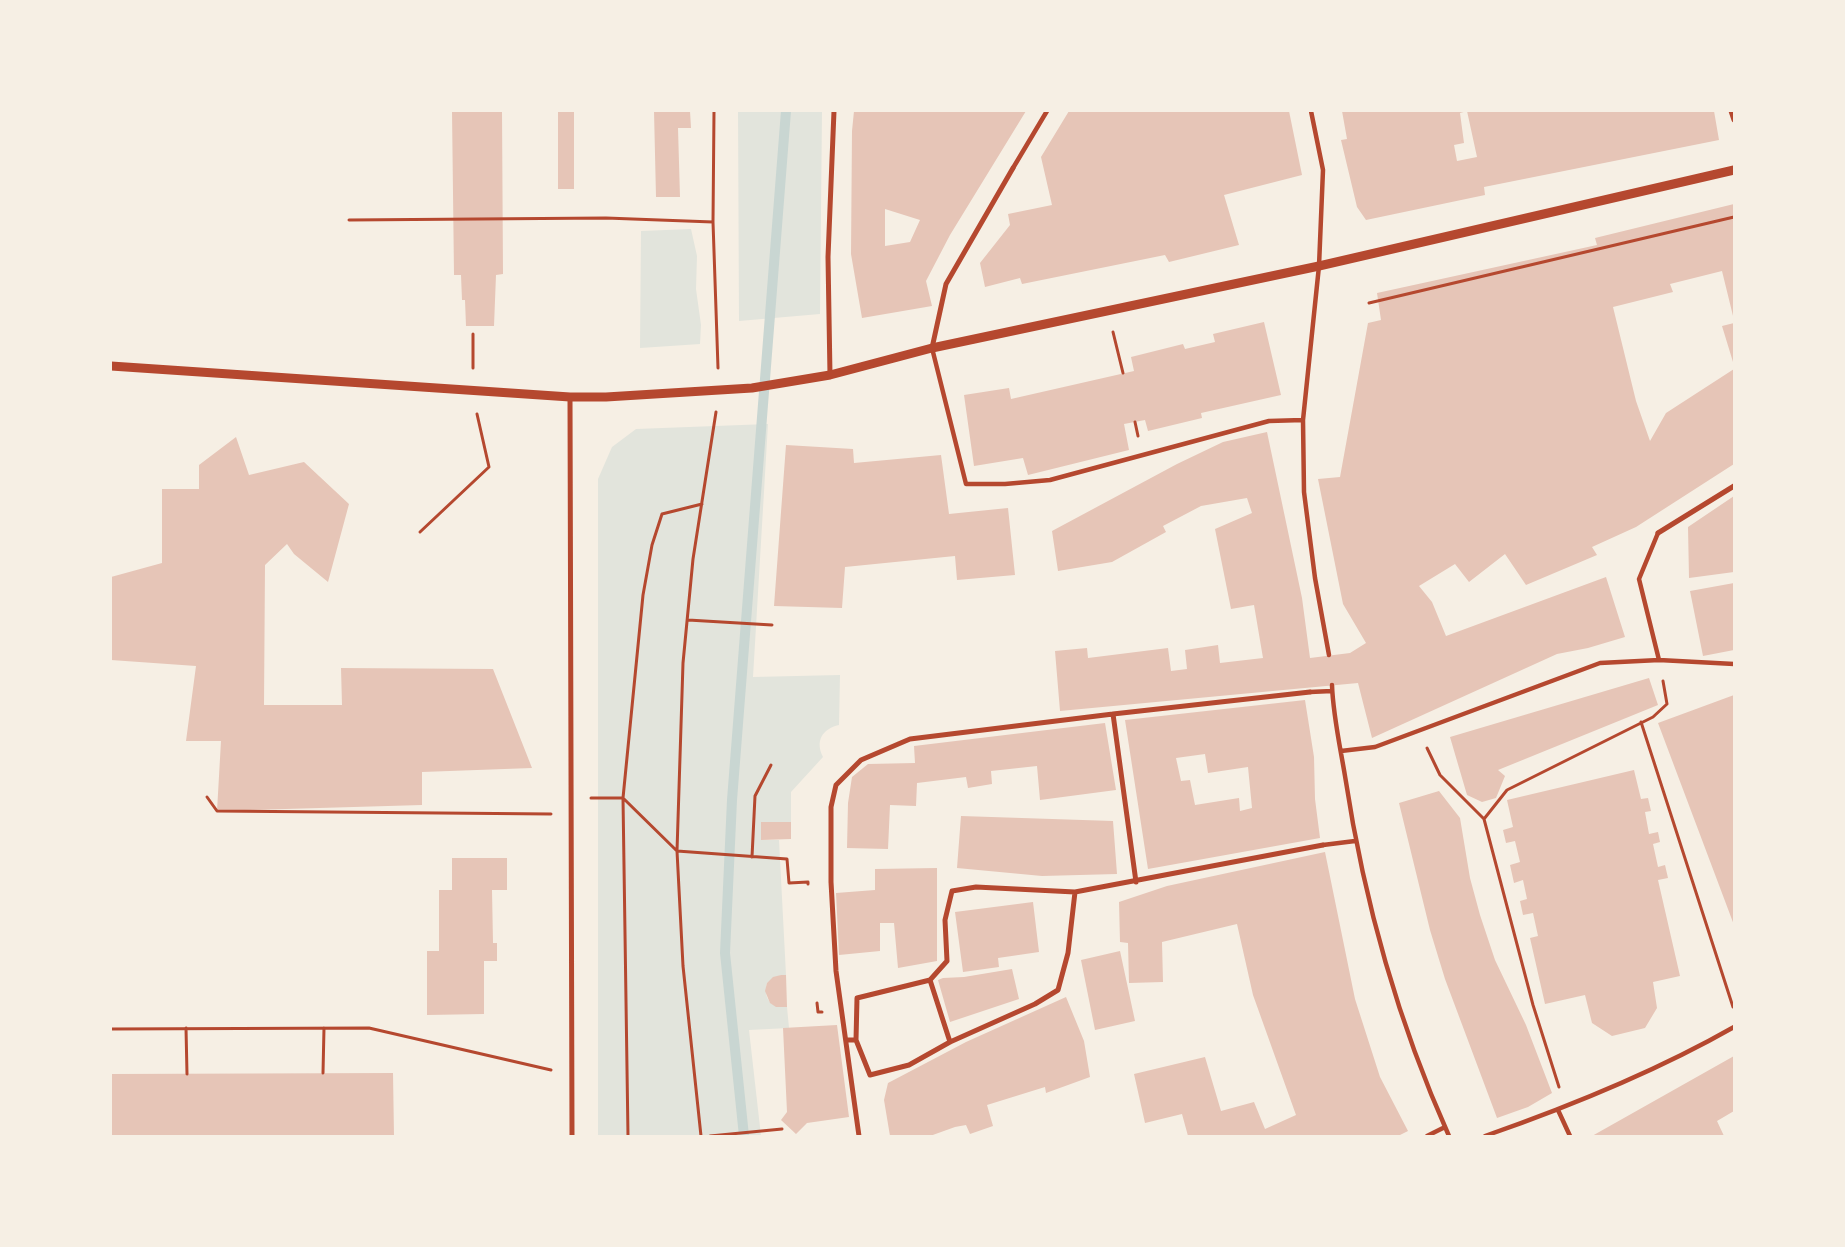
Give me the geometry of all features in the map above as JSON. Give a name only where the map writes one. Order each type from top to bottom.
[{"type":"street","points":[[830,375],[828,257],[834,111]]},
{"type":"street","points":[[1047,111],[946,284],[932,348],[966,484],[1005,484],[1050,480],[1269,421],[1303,420]]},
{"type":"street","points":[[1311,111],[1324,170],[1319,266],[1303,420],[1304,492],[1315,578],[1329,655]]},
{"type":"street","points":[[1731,111],[1734,120]]},
{"type":"street","points":[[111,366],[570,397],[752,388],[830,375],[932,348],[1319,266],[1734,170]]},
{"type":"street","points":[[570,397],[572,1136]]},
{"type":"street","points":[[1659,660],[1639,579],[1658,533],[1734,486]]},
{"type":"street","points":[[1341,752],[1375,747],[1600,663],[1659,660],[1734,664]]},
{"type":"street","points":[[859,1136],[836,970],[831,882],[831,807],[836,785],[861,760],[910,739],[1332,688],[1354,841],[1390,984],[1416,1057],[1449,1136]]},
{"type":"street","points":[[1113,714],[1136,882]]},
{"type":"street","points":[[1075,892],[1068,953],[1058,990],[1035,1004],[950,1042],[909,1065],[870,1075],[856,1040],[857,998],[930,980],[947,960],[945,920],[952,891],[976,887],[1075,892],[1136,882],[1323,845],[1354,841]]},
{"type":"street","points":[[930,980],[950,1042]]},
{"type":"street","points":[[1485,1136],[1558,1110],[1683,1056],[1734,1027]]},
{"type":"street","points":[[847,1040],[856,1040]]},
{"type":"street","points":[[1558,1110],[1570,1136]]},
{"type":"street","points":[[1427,1136],[1445,1127]]},
{"type":"path","points":[[701,1136],[683,966],[677,851],[683,663],[693,558],[719,390],[713,222],[714,111]]},
{"type":"path","points":[[1369,302],[1734,217]]},
{"type":"path","points":[[349,220],[606,218],[713,222]]},
{"type":"path","points":[[1108,311],[1123,373]]},
{"type":"path","points":[[420,532],[489,467],[472,391],[473,334]]},
{"type":"path","points":[[628,1136],[623,798],[643,595],[652,545],[662,514],[702,504]]},
{"type":"path","points":[[688,620],[772,625]]},
{"type":"path","points":[[1484,819],[1507,790],[1653,716],[1667,704],[1659,660]]},
{"type":"path","points":[[1641,722],[1734,1010]]},
{"type":"path","points":[[1418,731],[1440,775],[1484,819],[1533,1005],[1565,1107]]},
{"type":"path","points":[[752,857],[755,796],[771,765]]},
{"type":"path","points":[[207,797],[217,811],[570,814]]},
{"type":"path","points":[[570,799],[623,798],[677,851],[788,860],[789,883]]},
{"type":"path","points":[[111,1028],[369,1028],[571,1074]]},
{"type":"path","points":[[186,1028],[187,1074]]},
{"type":"path","points":[[322,1073],[324,1028]]},
{"type":"path","points":[[710,1136],[782,1129]]},
{"type":"shaded area","points":[[738,111],[822,111],[820,314],[739,321]]},
{"type":"shaded area","points":[[691,229],[697,256],[696,289],[701,325],[700,344],[640,348],[641,231]]},
{"type":"shaded area","points":[[768,424],[753,677],[840,675],[839,725],[828,729],[824,733],[820,741],[823,757],[791,792],[791,822],[762,822],[762,840],[779,840],[786,975],[781,975],[767,983],[766,994],[773,1004],[787,1007],[789,1028],[749,1030],[761,1136],[598,1136],[598,479],[612,447],[636,429]]},
{"type":"building","points":[[452,111],[502,111],[503,274],[496,275],[494,326],[466,326],[465,300],[462,300],[461,275],[454,275]]},
{"type":"building","points":[[558,111],[574,111],[574,189],[558,189]]},
{"type":"building","points":[[654,111],[690,111],[691,128],[678,128],[680,197],[656,197]]},
{"type":"building","points":[[854,111],[1026,111],[950,235],[926,281],[932,306],[862,318],[851,254],[852,131]],"holes":[[[885,209],[920,220],[910,242],[885,246]]]},
{"type":"building","points":[[1069,111],[1289,111],[1302,175],[1224,195],[1239,245],[1169,262],[1165,255],[1022,284],[1020,278],[985,287],[980,263],[1010,225],[1008,214],[1052,205],[1041,157]]},
{"type":"building","points":[[1342,111],[1467,111],[1714,111],[1719,140],[1484,187],[1485,195],[1366,220],[1357,207],[1341,140],[1347,139]],"holes":[[[1467,111],[1477,157],[1457,161],[1454,145],[1464,143],[1460,113]]]},
{"type":"building","points":[[1734,204],[1734,320],[1722,271],[1670,284],[1673,292],[1613,307],[1636,401],[1650,441],[1666,413],[1734,369],[1734,464],[1636,527],[1592,547],[1597,555],[1526,585],[1505,554],[1469,582],[1455,564],[1419,586],[1432,602],[1446,636],[1606,577],[1625,637],[1588,648],[1557,654],[1372,738],[1358,683],[1060,711],[1055,651],[1087,648],[1088,658],[1168,648],[1171,671],[1187,669],[1185,650],[1218,645],[1220,663],[1263,658],[1254,605],[1231,609],[1215,529],[1252,513],[1247,498],[1201,506],[1163,526],[1166,532],[1112,562],[1058,571],[1052,531],[1177,464],[1223,442],[1267,432],[1302,598],[1310,658],[1350,653],[1366,643],[1343,604],[1318,479],[1340,477],[1368,323],[1381,320],[1377,293],[1597,245],[1595,238]]},
{"type":"building","points":[[1264,322],[1281,395],[1201,413],[1202,418],[1148,431],[1145,420],[1124,424],[1129,450],[1028,475],[1023,458],[974,466],[964,395],[1009,388],[1011,399],[1134,371],[1131,357],[1183,344],[1185,349],[1215,342],[1213,334]]},
{"type":"building","points":[[1734,323],[1734,362],[1733,362],[1722,326]]},
{"type":"building","points":[[236,437],[249,475],[304,462],[349,504],[328,582],[294,554],[287,544],[265,565],[264,705],[342,705],[341,668],[493,669],[532,768],[422,772],[422,805],[217,811],[221,741],[186,741],[196,666],[111,660],[111,577],[162,563],[162,489],[199,489],[199,465]]},
{"type":"building","points":[[786,445],[853,449],[854,463],[941,455],[949,514],[1008,508],[1015,575],[957,580],[955,556],[845,567],[842,608],[774,606]]},
{"type":"building","points":[[1734,496],[1734,572],[1689,578],[1688,527]]},
{"type":"building","points":[[1734,583],[1734,650],[1703,656],[1690,591]]},
{"type":"building","points":[[1649,678],[1658,705],[1498,770],[1505,776],[1496,798],[1482,802],[1467,795],[1450,737]]},
{"type":"building","points":[[1734,695],[1734,925],[1658,723]]},
{"type":"building","points":[[1305,700],[1314,757],[1315,799],[1320,838],[1148,869],[1125,720]],"holes":[[[1205,754],[1208,773],[1248,767],[1252,808],[1240,811],[1239,798],[1195,805],[1190,780],[1181,781],[1176,758]]]},
{"type":"building","points":[[1105,723],[1116,790],[1040,800],[1037,766],[991,771],[992,784],[968,788],[966,777],[917,783],[916,806],[890,805],[888,849],[847,848],[848,803],[852,777],[868,764],[915,763],[914,746]]},
{"type":"building","points":[[1634,770],[1641,799],[1648,798],[1651,811],[1645,812],[1649,834],[1658,832],[1660,842],[1653,844],[1658,867],[1665,865],[1668,878],[1658,880],[1680,976],[1653,982],[1657,1008],[1645,1028],[1612,1036],[1592,1023],[1585,995],[1545,1004],[1530,938],[1538,936],[1533,913],[1523,915],[1520,901],[1527,899],[1523,880],[1514,883],[1510,865],[1520,862],[1515,841],[1506,843],[1503,830],[1513,827],[1507,800]]},
{"type":"building","points":[[1439,791],[1460,818],[1470,878],[1495,960],[1526,1025],[1552,1093],[1528,1107],[1497,1118],[1445,979],[1430,930],[1399,803]]},
{"type":"building","points":[[961,816],[1113,821],[1117,874],[1042,876],[957,868]]},
{"type":"building","points":[[761,822],[791,822],[791,839],[761,840]]},
{"type":"building","points":[[1325,852],[1355,999],[1380,1077],[1408,1131],[1398,1136],[1188,1136],[1182,1114],[1145,1123],[1134,1074],[1205,1057],[1221,1111],[1254,1102],[1265,1129],[1296,1115],[1253,995],[1237,924],[1162,942],[1163,982],[1129,983],[1128,943],[1120,942],[1119,902],[1167,886]]},
{"type":"building","points":[[452,858],[507,858],[507,890],[492,890],[493,943],[497,943],[497,961],[484,961],[484,1014],[427,1015],[427,951],[439,951],[439,890],[452,890]]},
{"type":"building","points":[[937,868],[937,961],[898,968],[894,923],[880,923],[880,951],[839,955],[836,893],[875,890],[875,869]]},
{"type":"building","points":[[1033,902],[1039,952],[998,958],[999,967],[963,972],[955,912]]},
{"type":"building","points":[[1120,951],[1135,1021],[1095,1030],[1081,960]]},
{"type":"building","points":[[1012,969],[1019,999],[950,1022],[938,980]]},
{"type":"building","points":[[786,975],[787,1007],[776,1007],[770,1003],[765,991],[767,983],[773,977]]},
{"type":"building","points":[[1066,997],[1084,1041],[1090,1077],[1046,1093],[1045,1087],[987,1105],[993,1126],[970,1134],[966,1125],[930,1136],[890,1136],[884,1100],[888,1083],[966,1042]]},
{"type":"building","points":[[837,1025],[849,1117],[807,1123],[796,1134],[781,1120],[787,1112],[783,1028]]},
{"type":"building","points":[[1734,1056],[1734,1111],[1717,1121],[1724,1136],[1592,1136]]},
{"type":"building","points":[[393,1073],[394,1136],[111,1136],[111,1074]]},
{"type":"waterway","points":[[744,1136],[725,953],[732,800],[786,111]]}]
